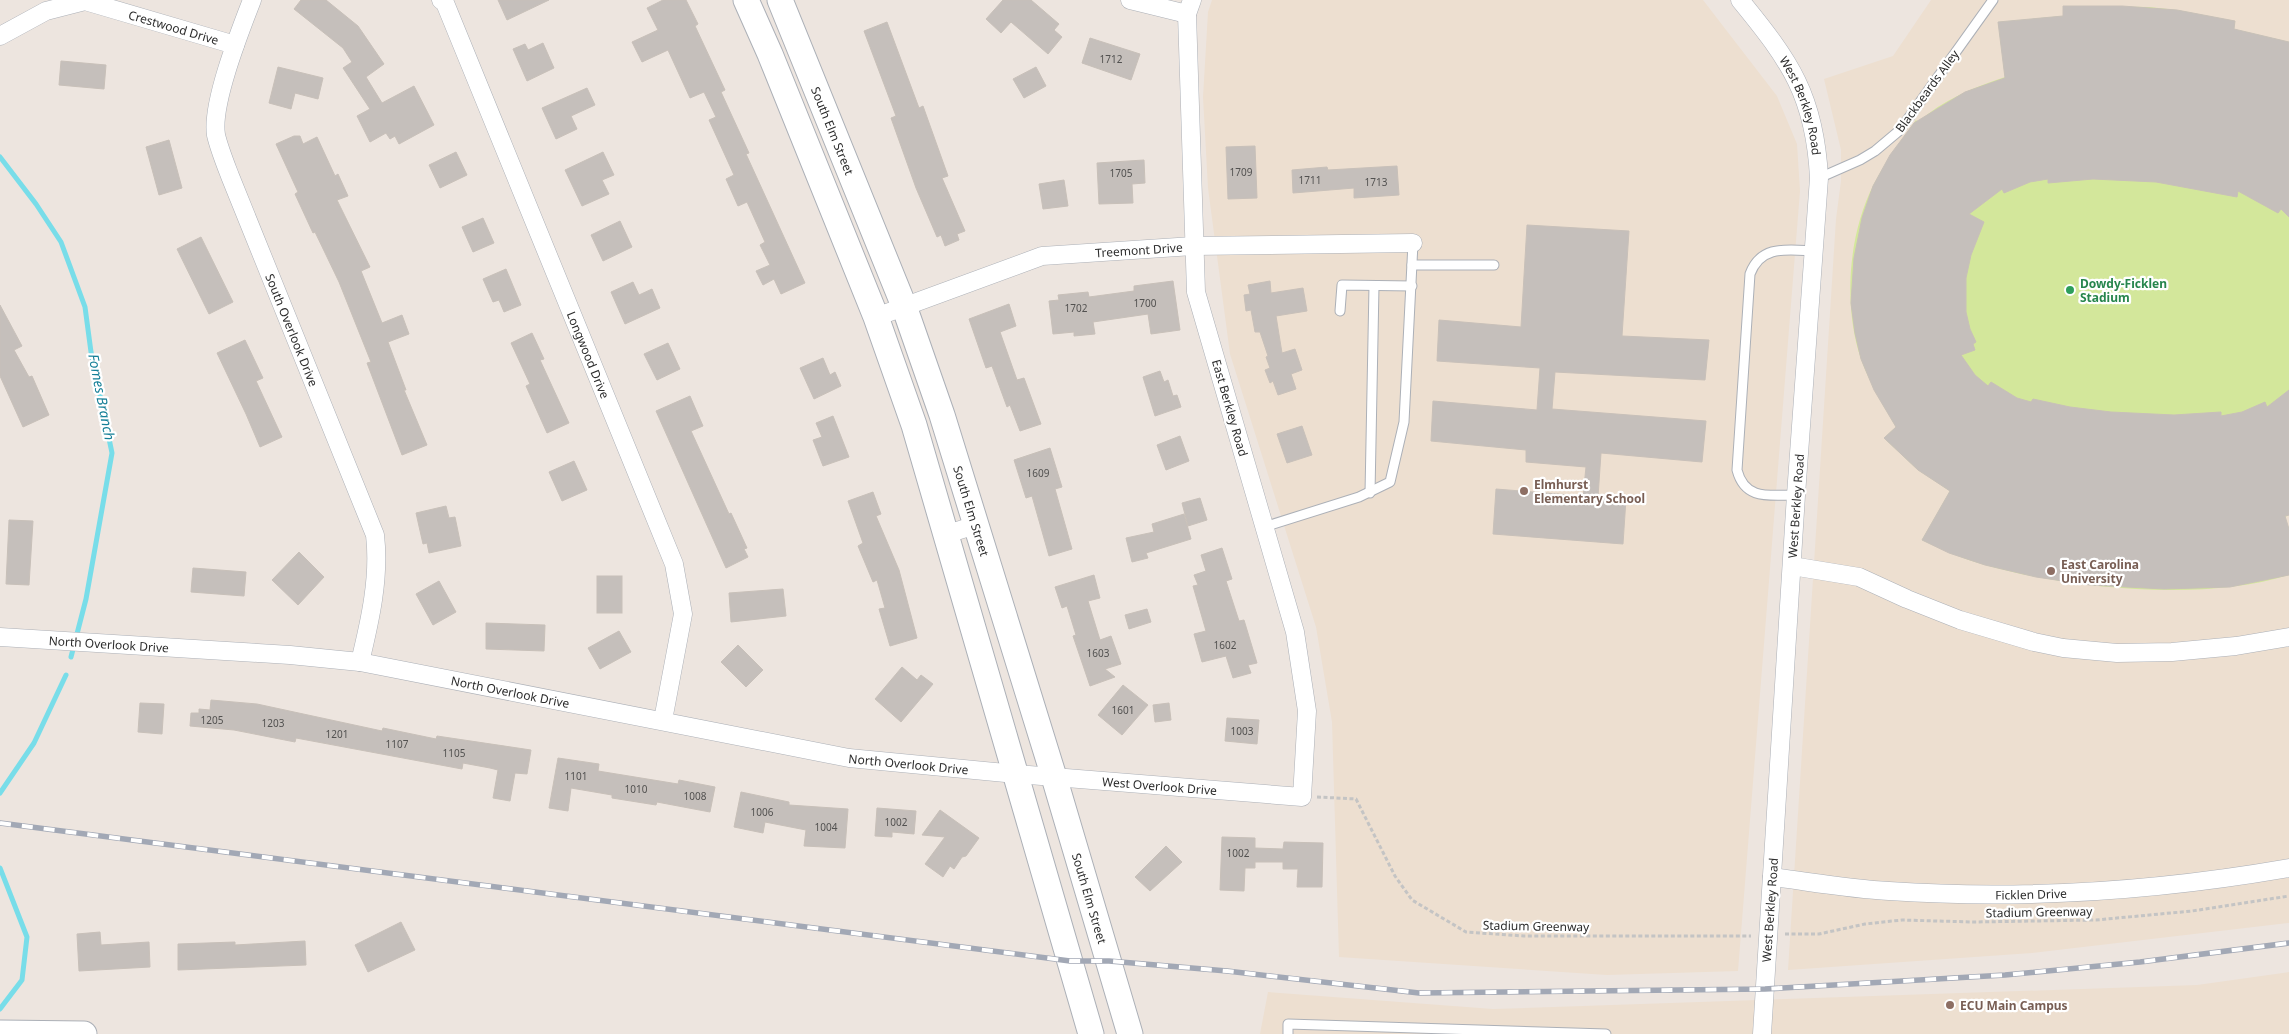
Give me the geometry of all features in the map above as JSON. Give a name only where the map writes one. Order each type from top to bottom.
[{"type":"street","name":"South Overlook Drive","points":[[252,0],[235,45],[217,110],[216,134],[230,176],[375,534],[377,557],[374,588],[360,662]]},
{"type":"street","name":"Longwood Drive","points":[[441,0],[445,3],[674,564],[683,614],[663,720]]},
{"type":"street","points":[[746,0],[770,54],[876,317],[914,426],[1091,1034]]},
{"type":"street","name":"South Elm Street","points":[[780,0],[904,306],[942,415],[1054,777],[1130,1034]]},
{"type":"street","points":[[1130,0],[1190,7]]},
{"type":"street","name":"West Berkley Road","points":[[1740,0],[1788,62],[1800,85],[1815,137],[1819,178],[1796,495],[1762,1034]]},
{"type":"street","name":"Crestwood Drive","points":[[0,36],[46,11],[85,1],[235,45]]},
{"type":"street","name":"East Berkley Road","points":[[1190,7],[1193,246],[1196,292],[1295,632],[1306,711],[1302,797]]},
{"type":"street","points":[[770,54],[799,43]]},
{"type":"street","name":"Treemont Drive","points":[[876,317],[1042,256],[1193,246],[1413,243]]},
{"type":"street","points":[[947,534],[976,525]]},
{"type":"street","points":[[1792,566],[1846,573],[1960,620],[2034,642],[2063,648],[2117,652],[2172,652],[2236,646],[2289,637]]},
{"type":"street","name":"North Overlook Drive","points":[[0,637],[290,655],[360,662],[663,720],[848,758],[1016,774]]},
{"type":"street","name":"West Overlook Drive","points":[[1016,774],[1302,797]]},
{"type":"street","name":"Ficklen Drive","points":[[1772,877],[1887,891],[1935,894],[2050,894],[2208,881],[2289,868]]},
{"type":"street","points":[[0,1033],[84,1034]]},
{"type":"lane","name":"Blackbeards Alley","points":[[1819,178],[1875,152],[1900,130],[1993,0]]},
{"type":"lane","points":[[1264,526],[1370,493],[1390,482],[1404,422],[1413,243]]},
{"type":"lane","points":[[1796,495],[1754,493],[1745,488],[1739,480],[1736,470],[1750,274],[1754,264],[1761,256],[1771,252],[1815,251]]},
{"type":"lane","points":[[1412,265],[1494,266]]},
{"type":"lane","points":[[1340,311],[1342,286],[1412,286]]},
{"type":"lane","points":[[1370,493],[1374,286]]},
{"type":"lane","points":[[1288,1034],[1288,1024],[1606,1034]]},
{"type":"path","name":"Stadium Greenway","points":[[1302,797],[1356,799],[1395,876],[1412,900],[1466,932],[1524,936],[1750,936]]},
{"type":"path","name":"Stadium Greenway","points":[[1788,934],[1819,934],[1865,924],[1902,920],[1974,922],[2096,920],[2192,911],[2289,896]]},
{"type":"shaded area","name":"Elmhurst Elementary School","points":[[1212,0],[1703,0],[1777,96],[1797,144],[1800,191],[1738,971],[1607,975],[1339,957],[1332,722],[1316,627],[1230,354],[1208,188],[1203,97],[1208,12]]},
{"type":"shaded area","name":"East Carolina University","points":[[1931,0],[2289,0],[2289,923],[2032,953],[1788,970],[1836,219],[1841,181],[1841,150],[1824,79],[1893,56]]},
{"type":"shaded area","name":"ECU Main Campus","points":[[2289,972],[2289,1034],[1260,1034],[1268,992],[1493,1009],[2197,985]]},
{"type":"green space","name":"Dowdy-Ficklen Stadium","points":[[2063,6],[2149,7],[2177,10],[2235,21],[2234,29],[2289,42],[2289,515],[2285,517],[2289,529],[2289,575],[2255,583],[2218,588],[2178,590],[2096,586],[2019,573],[1985,565],[1953,554],[1922,540],[1950,491],[1918,470],[1884,438],[1896,427],[1877,394],[1861,359],[1855,338],[1852,316],[1850,294],[1851,270],[1858,225],[1874,184],[1916,120],[1918,122],[1938,107],[1959,95],[2005,77],[1998,22],[2063,16]]},
{"type":"building","points":[[301,0],[326,0],[358,26],[384,64],[366,77],[382,103],[414,86],[434,125],[399,144],[395,136],[390,139],[386,133],[370,142],[357,116],[370,109],[343,68],[352,62],[343,48],[294,9]]},
{"type":"building","points":[[498,0],[549,0],[507,20]]},
{"type":"building","points":[[663,0],[686,0],[698,24],[695,26],[725,90],[721,92],[749,153],[746,154],[805,283],[781,294],[774,279],[763,285],[756,271],[770,265],[760,245],[765,242],[747,202],[738,206],[726,179],[734,175],[709,120],[716,117],[704,92],[690,98],[668,50],[642,62],[632,42],[658,30],[647,8]]},
{"type":"building","points":[[1003,0],[1031,0],[1059,24],[1054,30],[1062,37],[1048,54],[1011,22],[1001,33],[986,19]]},
{"type":"building","name":"Dowdy-Ficklen Stadium","points":[[2063,6],[2122,6],[2177,10],[2235,21],[2234,29],[2289,42],[2289,217],[2281,209],[2278,213],[2238,191],[2237,197],[2156,182],[2093,179],[2048,183],[2048,179],[2030,182],[2004,193],[2002,189],[1969,214],[1984,222],[1971,255],[1966,278],[1966,312],[1970,329],[1976,342],[1973,344],[1975,350],[1961,355],[1975,375],[1988,386],[1991,382],[2017,398],[2031,402],[2033,399],[2070,407],[2111,412],[2174,415],[2221,412],[2221,416],[2242,412],[2265,402],[2267,407],[2289,390],[2289,515],[2285,516],[2289,529],[2289,575],[2230,587],[2164,589],[2090,585],[2036,577],[1985,565],[1949,553],[1922,540],[1950,491],[1918,470],[1884,438],[1896,427],[1874,390],[1861,359],[1851,303],[1854,258],[1862,218],[1873,186],[1890,155],[1914,123],[1965,92],[2005,78],[1998,22],[2063,16]]},
{"type":"building","points":[[887,22],[919,108],[923,106],[948,176],[942,178],[965,231],[957,234],[959,240],[945,246],[941,235],[937,237],[916,188],[891,118],[896,116],[864,31]]},
{"type":"building","points":[[1090,38],[1140,54],[1131,80],[1082,63]]},
{"type":"building","points":[[543,43],[554,68],[527,81],[513,49],[525,44],[528,50]]},
{"type":"building","points":[[61,61],[106,65],[104,89],[59,85]]},
{"type":"building","points":[[278,67],[323,78],[318,99],[295,93],[291,109],[269,103]]},
{"type":"building","points":[[1036,67],[1046,86],[1024,98],[1013,79]]},
{"type":"building","points":[[587,88],[595,105],[571,116],[577,129],[556,139],[542,108]]},
{"type":"building","points":[[294,136],[300,136],[303,144],[317,137],[335,176],[338,174],[348,196],[337,200],[370,267],[361,271],[382,323],[402,315],[409,334],[388,342],[406,390],[404,390],[427,445],[402,455],[367,363],[371,362],[339,282],[295,194],[298,192],[276,144]]},
{"type":"building","points":[[169,140],[182,188],[159,195],[146,147]]},
{"type":"building","points":[[1255,146],[1257,198],[1228,199],[1226,147]]},
{"type":"building","points":[[456,152],[467,175],[440,188],[429,165]]},
{"type":"building","points":[[603,152],[614,175],[602,180],[609,194],[582,206],[565,170]]},
{"type":"building","points":[[1144,160],[1145,183],[1132,184],[1133,203],[1099,204],[1097,163]]},
{"type":"building","points":[[1397,166],[1399,195],[1354,198],[1354,188],[1293,193],[1292,170],[1327,167],[1328,170]]},
{"type":"building","points":[[1064,180],[1068,206],[1043,209],[1039,184]]},
{"type":"building","points":[[483,218],[494,243],[473,252],[462,227]]},
{"type":"building","points":[[620,221],[632,247],[603,261],[591,235]]},
{"type":"building","points":[[1527,225],[1629,231],[1622,336],[1709,340],[1705,380],[1555,372],[1552,409],[1706,421],[1702,462],[1601,453],[1598,497],[1626,499],[1623,544],[1493,534],[1496,489],[1583,496],[1586,467],[1526,462],[1526,450],[1431,441],[1433,401],[1537,410],[1540,368],[1437,361],[1439,320],[1521,327]]},
{"type":"building","points":[[201,237],[233,302],[209,314],[177,249]]},
{"type":"building","points":[[506,269],[521,305],[504,312],[499,300],[493,302],[483,279]]},
{"type":"building","points":[[1173,281],[1180,330],[1151,334],[1148,314],[1093,322],[1095,334],[1074,336],[1074,332],[1053,334],[1049,301],[1059,300],[1058,295],[1088,292],[1089,297],[1134,291],[1134,286]]},
{"type":"building","points":[[1270,281],[1271,293],[1303,288],[1307,311],[1276,316],[1282,353],[1295,349],[1302,370],[1291,374],[1296,389],[1278,395],[1273,381],[1270,383],[1265,370],[1270,368],[1266,357],[1268,356],[1260,332],[1255,332],[1251,310],[1246,311],[1244,295],[1250,294],[1248,285]]},
{"type":"building","points":[[633,282],[639,295],[652,289],[660,308],[625,324],[611,292]]},
{"type":"building","points":[[1009,304],[1016,326],[1000,332],[1017,380],[1024,378],[1041,424],[1020,431],[1010,405],[1007,407],[992,366],[986,368],[969,319]]},
{"type":"building","points":[[0,305],[22,346],[14,350],[29,377],[32,376],[49,415],[23,427],[0,376]]},
{"type":"building","points":[[532,333],[544,359],[540,360],[569,423],[547,433],[526,386],[530,384],[511,343]]},
{"type":"building","points":[[245,340],[263,378],[256,381],[282,437],[260,447],[217,353]]},
{"type":"building","points":[[668,343],[680,369],[657,380],[644,354]]},
{"type":"building","points":[[823,358],[830,375],[835,372],[841,386],[814,399],[800,368]]},
{"type":"building","points":[[1160,371],[1164,382],[1168,380],[1173,396],[1177,395],[1181,407],[1155,416],[1143,377]]},
{"type":"building","points":[[690,396],[703,426],[691,431],[729,514],[731,513],[747,548],[744,549],[748,557],[726,568],[656,411]]},
{"type":"building","points":[[833,416],[849,457],[823,466],[813,440],[822,437],[816,423]]},
{"type":"building","points":[[1302,426],[1312,455],[1287,463],[1277,434]]},
{"type":"building","points":[[1180,436],[1189,461],[1166,470],[1157,445]]},
{"type":"building","points":[[1050,448],[1062,487],[1055,489],[1072,549],[1049,556],[1032,496],[1026,498],[1014,460]]},
{"type":"building","points":[[574,461],[587,490],[562,501],[549,472]]},
{"type":"building","points":[[873,492],[881,514],[876,516],[899,570],[917,638],[890,646],[879,609],[885,608],[877,580],[873,582],[858,546],[863,543],[848,501]]},
{"type":"building","points":[[1200,498],[1207,520],[1188,526],[1182,503]]},
{"type":"building","points":[[446,506],[449,518],[455,517],[461,546],[429,553],[427,543],[423,544],[416,513]]},
{"type":"building","points":[[1184,514],[1191,539],[1146,553],[1148,558],[1132,562],[1126,538],[1154,532],[1152,524]]},
{"type":"building","points":[[9,520],[33,521],[29,585],[6,584]]},
{"type":"building","points":[[1222,548],[1232,579],[1226,581],[1239,621],[1244,620],[1257,663],[1248,665],[1251,673],[1233,678],[1226,656],[1202,662],[1194,634],[1206,631],[1193,586],[1198,585],[1194,575],[1206,571],[1201,555]]},
{"type":"building","points":[[299,552],[324,577],[298,605],[272,580]]},
{"type":"building","points":[[193,568],[246,572],[244,596],[191,592]]},
{"type":"building","points":[[1094,575],[1100,598],[1088,601],[1100,640],[1111,636],[1121,664],[1105,669],[1115,677],[1090,686],[1073,636],[1076,635],[1067,606],[1062,608],[1055,587]]},
{"type":"building","points":[[597,576],[622,576],[622,613],[597,613]]},
{"type":"building","points":[[439,581],[456,612],[433,625],[416,594]]},
{"type":"building","points":[[783,589],[786,616],[731,622],[729,593]]},
{"type":"building","points":[[1147,609],[1151,622],[1129,629],[1125,615]]},
{"type":"building","points":[[486,623],[545,625],[544,651],[486,649]]},
{"type":"building","points":[[619,631],[631,652],[600,669],[588,648]]},
{"type":"building","points":[[738,645],[763,670],[746,687],[721,662]]},
{"type":"building","points":[[902,667],[917,680],[921,675],[933,684],[901,722],[875,699]]},
{"type":"building","points":[[1123,685],[1148,705],[1122,735],[1098,715]]},
{"type":"building","points":[[211,700],[257,704],[382,731],[383,728],[436,739],[437,736],[531,750],[527,774],[515,773],[510,801],[493,798],[498,770],[490,768],[463,763],[462,769],[296,738],[295,742],[234,730],[190,726],[191,713],[199,713],[199,709],[210,710]]},
{"type":"building","points":[[140,703],[164,704],[162,734],[138,732]]},
{"type":"building","points":[[1169,703],[1171,720],[1155,722],[1153,705]]},
{"type":"building","points":[[1227,718],[1259,720],[1257,744],[1225,741]]},
{"type":"building","points":[[558,758],[599,764],[598,771],[678,784],[679,780],[715,787],[710,812],[657,802],[656,805],[612,798],[612,795],[571,788],[568,811],[549,808]]},
{"type":"building","points":[[741,792],[789,802],[789,805],[848,809],[845,848],[804,846],[806,830],[765,822],[763,833],[734,827]]},
{"type":"building","points":[[877,808],[916,811],[914,834],[892,832],[892,837],[875,836]]},
{"type":"building","points":[[940,810],[979,838],[954,869],[950,866],[943,877],[925,864],[945,837],[922,835]]},
{"type":"building","points":[[1222,837],[1255,838],[1255,848],[1283,849],[1284,842],[1323,843],[1322,887],[1297,887],[1298,869],[1283,869],[1283,862],[1255,862],[1255,868],[1245,868],[1244,891],[1220,890]]},
{"type":"building","points":[[1166,846],[1182,862],[1150,891],[1135,877]]},
{"type":"building","points":[[401,922],[415,950],[368,972],[355,945]]},
{"type":"building","points":[[100,932],[101,945],[149,942],[150,967],[79,971],[77,934]]},
{"type":"building","points":[[305,941],[306,965],[178,970],[178,944],[235,942],[235,945]]},
{"type":"waterway","name":"Fomes Branch","points":[[0,157],[36,204],[61,242],[85,307],[91,352],[112,453],[86,599],[71,657]]},
{"type":"waterway","name":"Fomes Branch","points":[[0,793],[34,743],[66,675]]},
{"type":"waterway","name":"Fomes Branch","points":[[0,868],[27,937],[22,980],[0,1009]]},
{"type":"railway","points":[[0,823],[1070,961],[1109,961],[1227,971],[1419,993],[1765,989],[2005,975],[2140,962],[2289,943]]},
{"type":"place","name":"Dowdy-Ficklen Stadium","points":[[2070,290]]},
{"type":"place","name":"Elmhurst Elementary School","points":[[1524,491]]},
{"type":"place","name":"East Carolina University","points":[[2051,571]]},
{"type":"place","name":"ECU Main Campus","points":[[1950,1005]]}]
